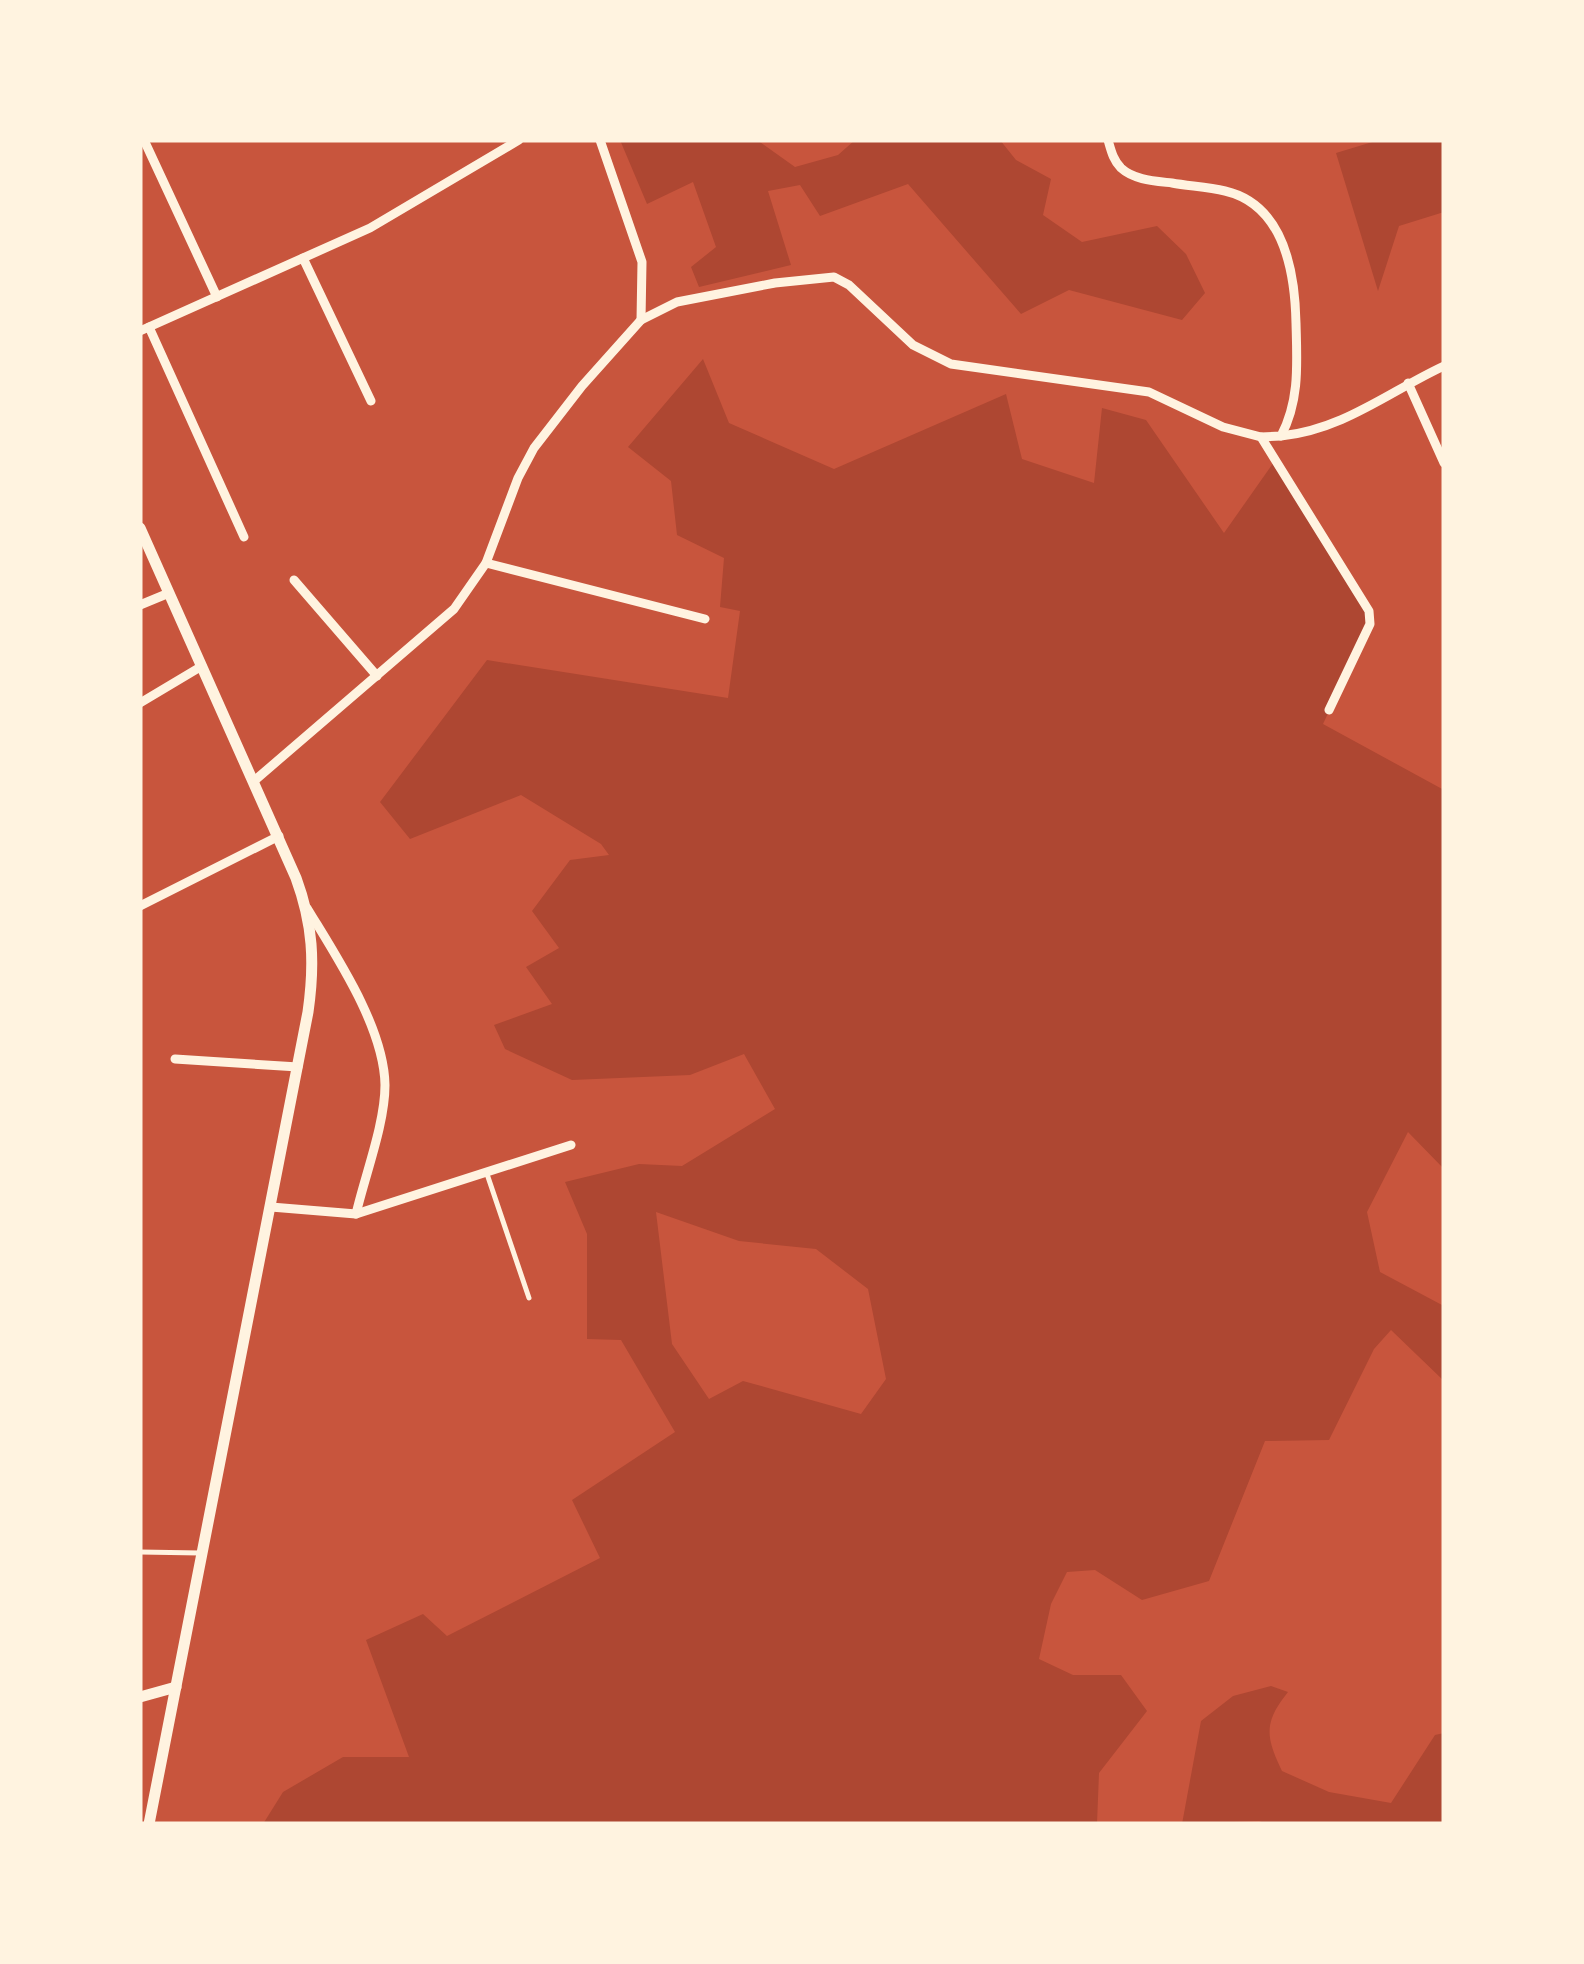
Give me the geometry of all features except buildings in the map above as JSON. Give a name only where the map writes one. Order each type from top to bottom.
[{"type":"street","points":[[144,140],[217,297]]},
{"type":"street","points":[[244,537],[145,329],[402,211],[519,140]]},
{"type":"street","points":[[600,140],[642,262],[641,320]]},
{"type":"street","points":[[1108,140],[1114,160],[1128,172],[1146,180],[1226,191],[1252,203],[1274,227],[1290,260],[1296,308],[1298,378],[1294,405],[1281,436]]},
{"type":"street","points":[[304,258],[371,400]]},
{"type":"street","points":[[254,782],[454,609],[486,563],[518,478],[534,448],[641,320],[664,306],[802,279],[834,277],[849,285],[913,345],[937,359],[966,368],[1149,392],[1224,427],[1261,436],[1314,430],[1365,411],[1408,383],[1444,366]]},
{"type":"street","points":[[1408,383],[1444,463]]},
{"type":"street","points":[[1261,436],[1369,612],[1370,624],[1328,710]]},
{"type":"street","points":[[140,528],[279,836],[307,907],[359,1001],[384,1074],[382,1109],[356,1214]]},
{"type":"street","points":[[486,563],[705,619]]},
{"type":"street","points":[[294,580],[376,676]]},
{"type":"street","points":[[140,606],[169,593]]},
{"type":"street","points":[[140,703],[202,666]]},
{"type":"street","points":[[140,906],[279,836]]},
{"type":"street","points":[[149,1824],[298,1067],[314,963],[307,907]]},
{"type":"street","points":[[175,1060],[298,1067]]},
{"type":"street","points":[[271,1208],[356,1214],[571,1145]]},
{"type":"street","points":[[140,1697],[176,1687]]},
{"type":"lane","points":[[486,1172],[528,1298]]},
{"type":"lane","points":[[140,1552],[203,1553]]},
{"type":"shaded area","points":[[620,140],[757,140],[795,167],[838,155],[855,140],[1000,140],[1016,160],[1051,179],[1043,215],[1082,242],[1157,226],[1186,254],[1205,293],[1182,320],[1069,290],[1021,314],[908,184],[820,216],[800,185],[768,191],[791,265],[699,287],[691,267],[716,247],[693,182],[647,204]]},
{"type":"shaded area","points":[[1379,140],[1444,140],[1444,212],[1399,226],[1378,291],[1336,153]]},
{"type":"shaded area","points":[[703,359],[729,423],[834,469],[1006,394],[1022,459],[1094,483],[1102,408],[1146,420],[1224,533],[1276,459],[1362,598],[1370,624],[1323,724],[1444,790],[1444,1169],[1408,1132],[1367,1212],[1380,1272],[1442,1305],[1444,1381],[1391,1330],[1374,1349],[1329,1440],[1265,1441],[1209,1581],[1142,1600],[1095,1570],[1067,1572],[1051,1604],[1039,1659],[1073,1675],[1121,1675],[1147,1711],[1099,1773],[1097,1824],[263,1824],[283,1792],[343,1757],[409,1757],[366,1640],[423,1614],[447,1636],[600,1558],[572,1500],[675,1432],[621,1340],[587,1339],[587,1234],[565,1182],[639,1164],[682,1166],[775,1109],[744,1054],[690,1075],[572,1080],[505,1049],[494,1025],[552,1004],[526,967],[559,948],[532,911],[570,860],[609,855],[601,844],[521,795],[410,839],[380,802],[487,660],[728,698],[740,611],[720,607],[724,558],[677,535],[671,481],[628,447]],"holes":[[[656,1212],[739,1241],[816,1249],[868,1289],[886,1379],[861,1414],[743,1381],[709,1399],[672,1344]]]},
{"type":"shaded area","points":[[1271,1686],[1288,1692],[1275,1712],[1270,1730],[1272,1748],[1282,1771],[1329,1792],[1391,1803],[1435,1735],[1444,1733],[1444,1824],[1182,1824],[1201,1721],[1233,1696]]}]
